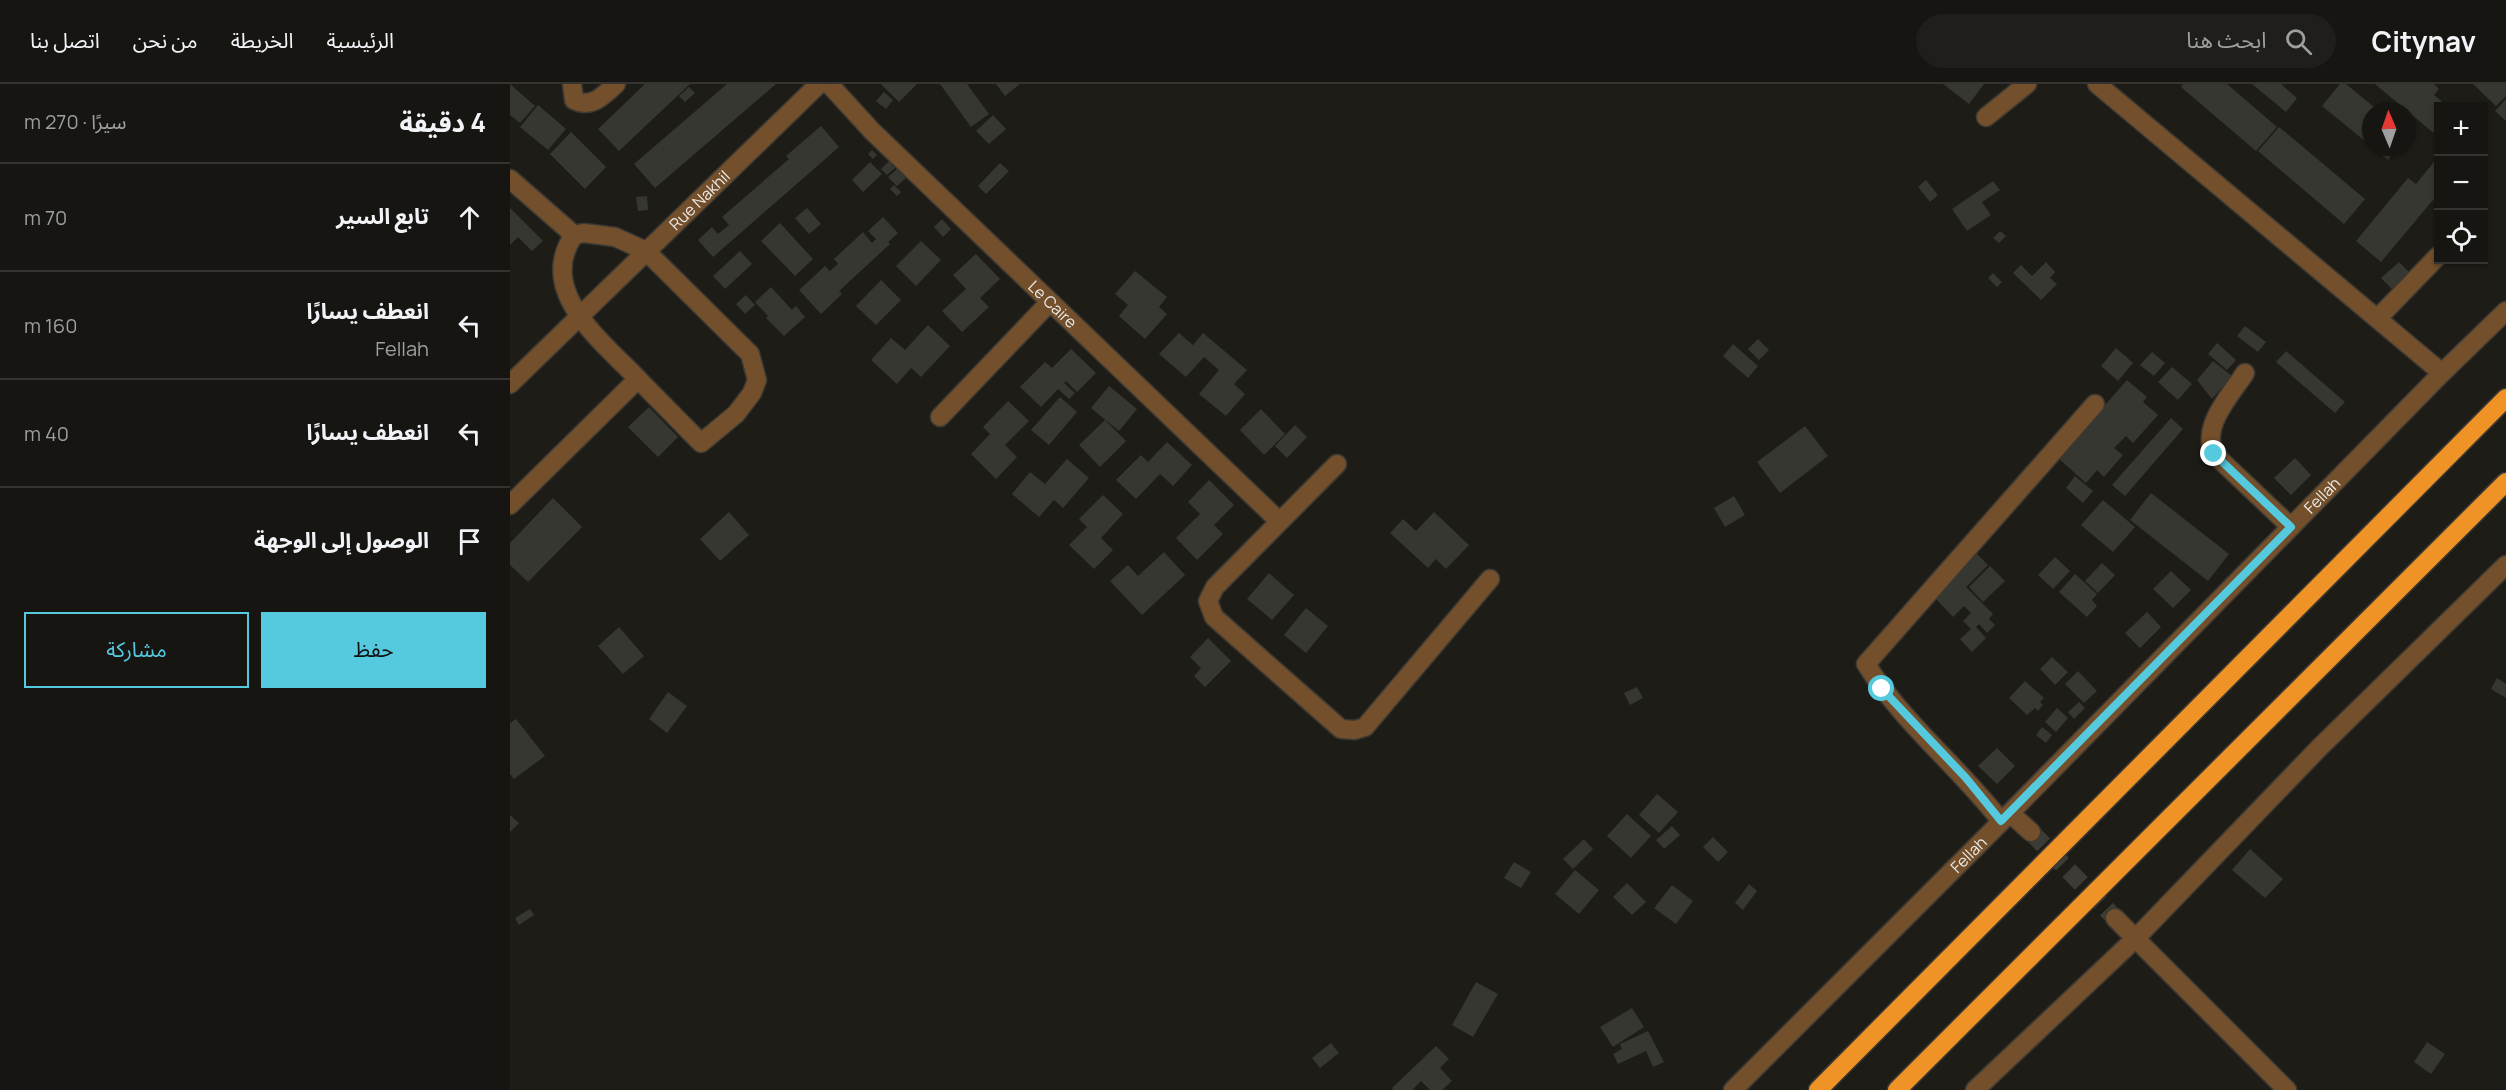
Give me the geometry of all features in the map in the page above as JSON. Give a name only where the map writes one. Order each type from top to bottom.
[{"type":"highway","points":[[1818,1090],[2506,398]]},
{"type":"highway","points":[[1897,1090],[2506,482]]},
{"type":"street","points":[[572,84],[574,100],[589,102],[601,98],[616,84]]},
{"type":"street","name":"Rue Nakhil","points":[[510,384],[819,84]]},
{"type":"street","name":"Le Caire","points":[[829,84],[872,131],[1049,303],[1279,521]]},
{"type":"street","points":[[1986,117],[2027,84]]},
{"type":"street","points":[[2097,84],[2442,373]]},
{"type":"street","points":[[510,179],[574,235]]},
{"type":"street","points":[[584,233],[615,237],[646,251],[750,354],[757,380],[752,393],[736,414],[700,442],[579,316],[562,281],[561,267],[563,254],[574,235],[584,233]]},
{"type":"street","points":[[2378,318],[2434,261]]},
{"type":"street","points":[[940,417],[1049,303]]},
{"type":"street","name":"Fellah","points":[[1733,1090],[2506,311]]},
{"type":"street","points":[[2244,373],[2212,427],[2211,446],[2214,454],[2291,527]]},
{"type":"street","points":[[510,505],[638,379]]},
{"type":"street","points":[[2031,832],[2006,817],[1966,778],[1895,704],[1866,664],[2095,405]]},
{"type":"street","points":[[1337,464],[1215,587],[1208,601],[1214,617],[1341,729],[1355,730],[1365,727],[1490,579]]},
{"type":"street","points":[[1975,1090],[2136,938],[2319,748],[2506,565]]},
{"type":"street","points":[[2115,918],[2287,1090]]},
{"type":"building","points":[[510,84],[535,106],[520,123],[510,115]]},
{"type":"building","points":[[645,84],[690,84],[619,151],[598,129]]},
{"type":"building","points":[[727,84],[776,84],[655,188],[634,164]]},
{"type":"building","points":[[881,84],[917,84],[899,102]]},
{"type":"building","points":[[940,84],[967,84],[989,114],[971,127]]},
{"type":"building","points":[[996,84],[1020,84],[1005,96]]},
{"type":"building","points":[[1943,84],[1984,84],[1969,104]]},
{"type":"building","points":[[2183,84],[2227,84],[2277,127],[2256,151],[2181,87]]},
{"type":"building","points":[[2252,84],[2281,84],[2297,98],[2286,112]]},
{"type":"building","points":[[2340,84],[2346,84],[2368,102],[2362,102],[2362,139],[2322,106]]},
{"type":"building","points":[[2375,84],[2434,84],[2439,89],[2434,95],[2442,102],[2434,102],[2434,133],[2416,118],[2416,102],[2397,102]]},
{"type":"building","points":[[2473,84],[2506,84],[2506,96],[2496,106]]},
{"type":"building","points":[[689,87],[695,93],[685,102],[679,96]]},
{"type":"building","points":[[884,92],[893,100],[886,109],[876,101]]},
{"type":"building","points":[[2506,99],[2506,121],[2495,111]]},
{"type":"building","points":[[538,105],[566,129],[548,150],[520,127]]},
{"type":"building","points":[[993,115],[1006,129],[989,144],[976,131]]},
{"type":"building","points":[[821,126],[839,147],[713,257],[698,240],[712,227],[718,234],[729,225],[722,217],[789,159],[786,156]]},
{"type":"building","points":[[2279,127],[2365,199],[2344,224],[2258,151]]},
{"type":"building","points":[[571,132],[606,167],[585,189],[550,154]]},
{"type":"building","points":[[872,150],[877,155],[873,159],[868,154]]},
{"type":"building","points":[[889,161],[895,168],[887,175],[881,169]]},
{"type":"building","points":[[870,162],[882,174],[863,192],[852,180]]},
{"type":"building","points":[[2434,162],[2434,201],[2381,262],[2356,241],[2408,178],[2416,184]]},
{"type":"building","points":[[1000,163],[1009,171],[986,194],[978,186]]},
{"type":"building","points":[[897,169],[906,178],[897,186],[888,177]]},
{"type":"building","points":[[1926,180],[1938,195],[1930,202],[1918,187]]},
{"type":"building","points":[[1993,181],[2000,190],[1982,202],[1991,215],[1967,231],[1952,209]]},
{"type":"building","points":[[894,185],[901,192],[897,196],[890,189]]},
{"type":"building","points":[[647,196],[648,210],[638,211],[636,197]]},
{"type":"building","points":[[510,208],[543,241],[532,251],[518,237],[510,245]]},
{"type":"building","points":[[807,208],[821,224],[809,234],[795,218]]},
{"type":"building","points":[[883,217],[898,233],[888,242],[890,244],[839,291],[842,294],[821,314],[799,290],[825,266],[830,271],[838,264],[834,259],[863,232],[872,243],[876,239],[868,231]]},
{"type":"building","points":[[942,219],[951,229],[943,237],[934,227]]},
{"type":"building","points":[[780,223],[813,259],[795,276],[761,241]]},
{"type":"building","points":[[2000,231],[2006,236],[1999,243],[1993,238]]},
{"type":"building","points":[[921,241],[941,260],[916,286],[896,266]]},
{"type":"building","points":[[740,251],[752,264],[725,289],[713,276]]},
{"type":"building","points":[[976,254],[1000,279],[980,298],[989,307],[962,332],[942,311],[966,289],[953,275]]},
{"type":"building","points":[[2046,262],[2055,272],[2050,278],[2057,284],[2041,300],[2013,273],[2021,265],[2032,276]]},
{"type":"building","points":[[2399,262],[2409,272],[2392,289],[2381,278]]},
{"type":"building","points":[[1135,271],[1167,297],[1159,307],[1167,314],[1145,339],[1119,316],[1128,305],[1115,294]]},
{"type":"building","points":[[1993,273],[2002,282],[1997,287],[1988,278]]},
{"type":"building","points":[[881,280],[901,300],[876,325],[856,306]]},
{"type":"building","points":[[771,287],[792,310],[796,306],[805,317],[784,336],[766,318],[768,316],[755,302]]},
{"type":"building","points":[[746,295],[755,305],[745,314],[736,304]]},
{"type":"building","points":[[928,325],[950,346],[921,377],[911,368],[897,384],[871,360],[891,338],[905,350]]},
{"type":"building","points":[[2245,326],[2266,342],[2258,352],[2237,336]]},
{"type":"building","points":[[1179,333],[1193,345],[1203,333],[1247,370],[1234,384],[1245,394],[1226,416],[1199,394],[1219,370],[1204,357],[1186,377],[1159,354]]},
{"type":"building","points":[[1758,339],[1769,350],[1759,360],[1748,349]]},
{"type":"building","points":[[2217,343],[2236,360],[2227,370],[2208,354]]},
{"type":"building","points":[[1733,344],[1758,366],[1748,378],[1723,356]]},
{"type":"building","points":[[2116,348],[2133,363],[2118,381],[2101,366]]},
{"type":"building","points":[[1071,349],[1096,373],[1077,392],[1066,381],[1064,383],[1075,393],[1069,399],[1058,389],[1041,407],[1020,387],[1045,362],[1052,368]]},
{"type":"building","points":[[2286,351],[2345,402],[2335,413],[2276,362]]},
{"type":"building","points":[[2152,352],[2165,363],[2154,376],[2140,365]]},
{"type":"building","points":[[2213,361],[2232,376],[2212,399],[2197,380]]},
{"type":"building","points":[[2172,367],[2192,384],[2178,400],[2158,382]]},
{"type":"building","points":[[2127,380],[2147,397],[2143,402],[2158,415],[2133,443],[2126,436],[2114,448],[2123,455],[2104,477],[2097,470],[2086,483],[2058,458]]},
{"type":"building","points":[[1109,386],[1137,409],[1119,431],[1091,408]]},
{"type":"building","points":[[1060,397],[1077,412],[1049,445],[1031,430]]},
{"type":"building","points":[[1008,401],[1029,421],[1005,445],[1017,457],[996,479],[971,454],[990,434],[983,427]]},
{"type":"building","points":[[649,407],[678,437],[658,457],[628,427]]},
{"type":"building","points":[[1261,409],[1285,434],[1264,455],[1240,430]]},
{"type":"building","points":[[2171,418],[2183,429],[2125,496],[2112,485]]},
{"type":"building","points":[[1105,420],[1126,441],[1100,467],[1079,445]]},
{"type":"building","points":[[1295,425],[1307,437],[1287,458],[1275,446]]},
{"type":"building","points":[[1805,426],[1828,456],[1780,493],[1757,462]]},
{"type":"building","points":[[1167,442],[1192,465],[1173,486],[1160,474],[1136,499],[1116,480],[1141,455],[1148,462]]},
{"type":"building","points":[[2295,458],[2311,475],[2291,495],[2274,478]]},
{"type":"building","points":[[1067,459],[1089,478],[1063,508],[1054,500],[1039,517],[1012,494],[1030,472],[1045,484]]},
{"type":"building","points":[[2075,476],[2093,491],[2083,503],[2066,488]]},
{"type":"building","points":[[1209,480],[1234,505],[1214,525],[1223,534],[1197,560],[1176,538],[1200,514],[1188,502]]},
{"type":"building","points":[[2151,493],[2229,554],[2208,581],[2130,520]]},
{"type":"building","points":[[1103,495],[1123,514],[1101,538],[1113,550],[1094,569],[1069,545],[1087,527],[1079,519]]},
{"type":"building","points":[[1734,496],[1745,515],[1725,527],[1714,508]]},
{"type":"building","points":[[553,498],[582,527],[528,582],[510,565],[510,543]]},
{"type":"building","points":[[2103,500],[2135,527],[2113,552],[2081,525]]},
{"type":"building","points":[[729,512],[749,535],[720,561],[700,539]]},
{"type":"building","points":[[1434,512],[1469,545],[1446,569],[1436,559],[1428,568],[1390,533],[1403,519],[1416,531]]},
{"type":"building","points":[[1973,550],[1988,565],[1966,587],[1993,614],[1989,619],[1995,625],[1987,633],[1979,624],[1976,627],[1986,638],[1972,652],[1960,639],[1971,629],[1963,621],[1971,613],[1964,606],[1953,617],[1935,598],[1956,577],[1951,572]]},
{"type":"building","points":[[1164,552],[1185,575],[1142,615],[1110,581],[1128,565],[1138,576]]},
{"type":"building","points":[[2055,557],[2070,571],[2053,589],[2038,575]]},
{"type":"building","points":[[2102,563],[2115,575],[2098,593],[2085,581]]},
{"type":"building","points":[[1990,566],[2005,581],[1983,602],[1969,587]]},
{"type":"building","points":[[2171,571],[2191,590],[2173,608],[2153,589]]},
{"type":"building","points":[[1269,573],[1294,595],[1272,620],[1247,599]]},
{"type":"building","points":[[2075,574],[2097,594],[2092,600],[2097,606],[2087,617],[2059,592]]},
{"type":"building","points":[[1306,608],[1328,626],[1306,653],[1284,635]]},
{"type":"building","points":[[2147,612],[2161,627],[2140,648],[2125,633]]},
{"type":"building","points":[[619,627],[644,656],[623,674],[598,646]]},
{"type":"building","points":[[1208,638],[1231,661],[1205,687],[1194,676],[1201,668],[1190,657]]},
{"type":"building","points":[[2052,657],[2068,672],[2055,685],[2040,669]]},
{"type":"building","points":[[2078,671],[2097,691],[2084,703],[2065,684]]},
{"type":"building","points":[[2497,678],[2506,684],[2506,698],[2491,689]]},
{"type":"building","points":[[2025,681],[2044,698],[2040,702],[2043,705],[2038,711],[2035,708],[2027,715],[2009,698]]},
{"type":"building","points":[[1637,687],[1643,698],[1630,705],[1624,693]]},
{"type":"building","points":[[668,692],[687,706],[667,733],[649,719]]},
{"type":"building","points":[[2079,702],[2085,708],[2074,719],[2068,712]]},
{"type":"building","points":[[2057,708],[2068,718],[2056,732],[2045,722]]},
{"type":"building","points":[[516,719],[545,756],[514,779],[510,774],[510,723]]},
{"type":"building","points":[[2042,727],[2052,735],[2046,743],[2036,735]]},
{"type":"building","points":[[1997,748],[2015,766],[1997,784],[1978,766]]},
{"type":"building","points":[[1657,794],[1678,812],[1659,833],[1639,815]]},
{"type":"building","points":[[1627,814],[1651,836],[1631,858],[1607,836]]},
{"type":"building","points":[[510,815],[519,823],[510,832]]},
{"type":"building","points":[[1672,826],[1680,835],[1664,849],[1656,840]]},
{"type":"building","points":[[1713,837],[1728,852],[1718,862],[1703,847]]},
{"type":"building","points":[[1584,839],[1593,849],[1573,869],[1563,859]]},
{"type":"building","points":[[2250,849],[2283,879],[2265,898],[2232,870]]},
{"type":"building","points":[[1514,862],[1531,872],[1521,888],[1504,878]]},
{"type":"building","points":[[1575,870],[1599,890],[1579,914],[1555,894]]},
{"type":"building","points":[[1627,883],[1646,902],[1632,915],[1613,897]]},
{"type":"building","points":[[1749,884],[1757,891],[1743,910],[1735,903]]},
{"type":"building","points":[[1672,885],[1693,901],[1676,924],[1654,908]]},
{"type":"building","points":[[530,909],[534,915],[519,925],[515,918]]},
{"type":"building","points":[[1476,982],[1498,994],[1473,1037],[1452,1025]]},
{"type":"building","points":[[1632,1008],[1644,1027],[1613,1047],[1600,1027]]},
{"type":"building","points":[[1648,1031],[1664,1062],[1653,1067],[1646,1051],[1618,1064],[1613,1054],[1622,1049],[1620,1044]]},
{"type":"building","points":[[2427,1042],[2445,1054],[2431,1074],[2414,1062]]},
{"type":"building","points":[[1331,1043],[1339,1053],[1320,1068],[1312,1058]]},
{"type":"building","points":[[1436,1046],[1449,1059],[1440,1068],[1452,1081],[1442,1090],[1430,1090],[1421,1081],[1412,1090],[1393,1090],[1392,1088]]},
{"type":"tunnel","points":[[2031,832],[2115,918]]},
{"type":"route","points":[[1882,689],[1966,778],[2001,821],[2291,527],[2214,454]]}]
